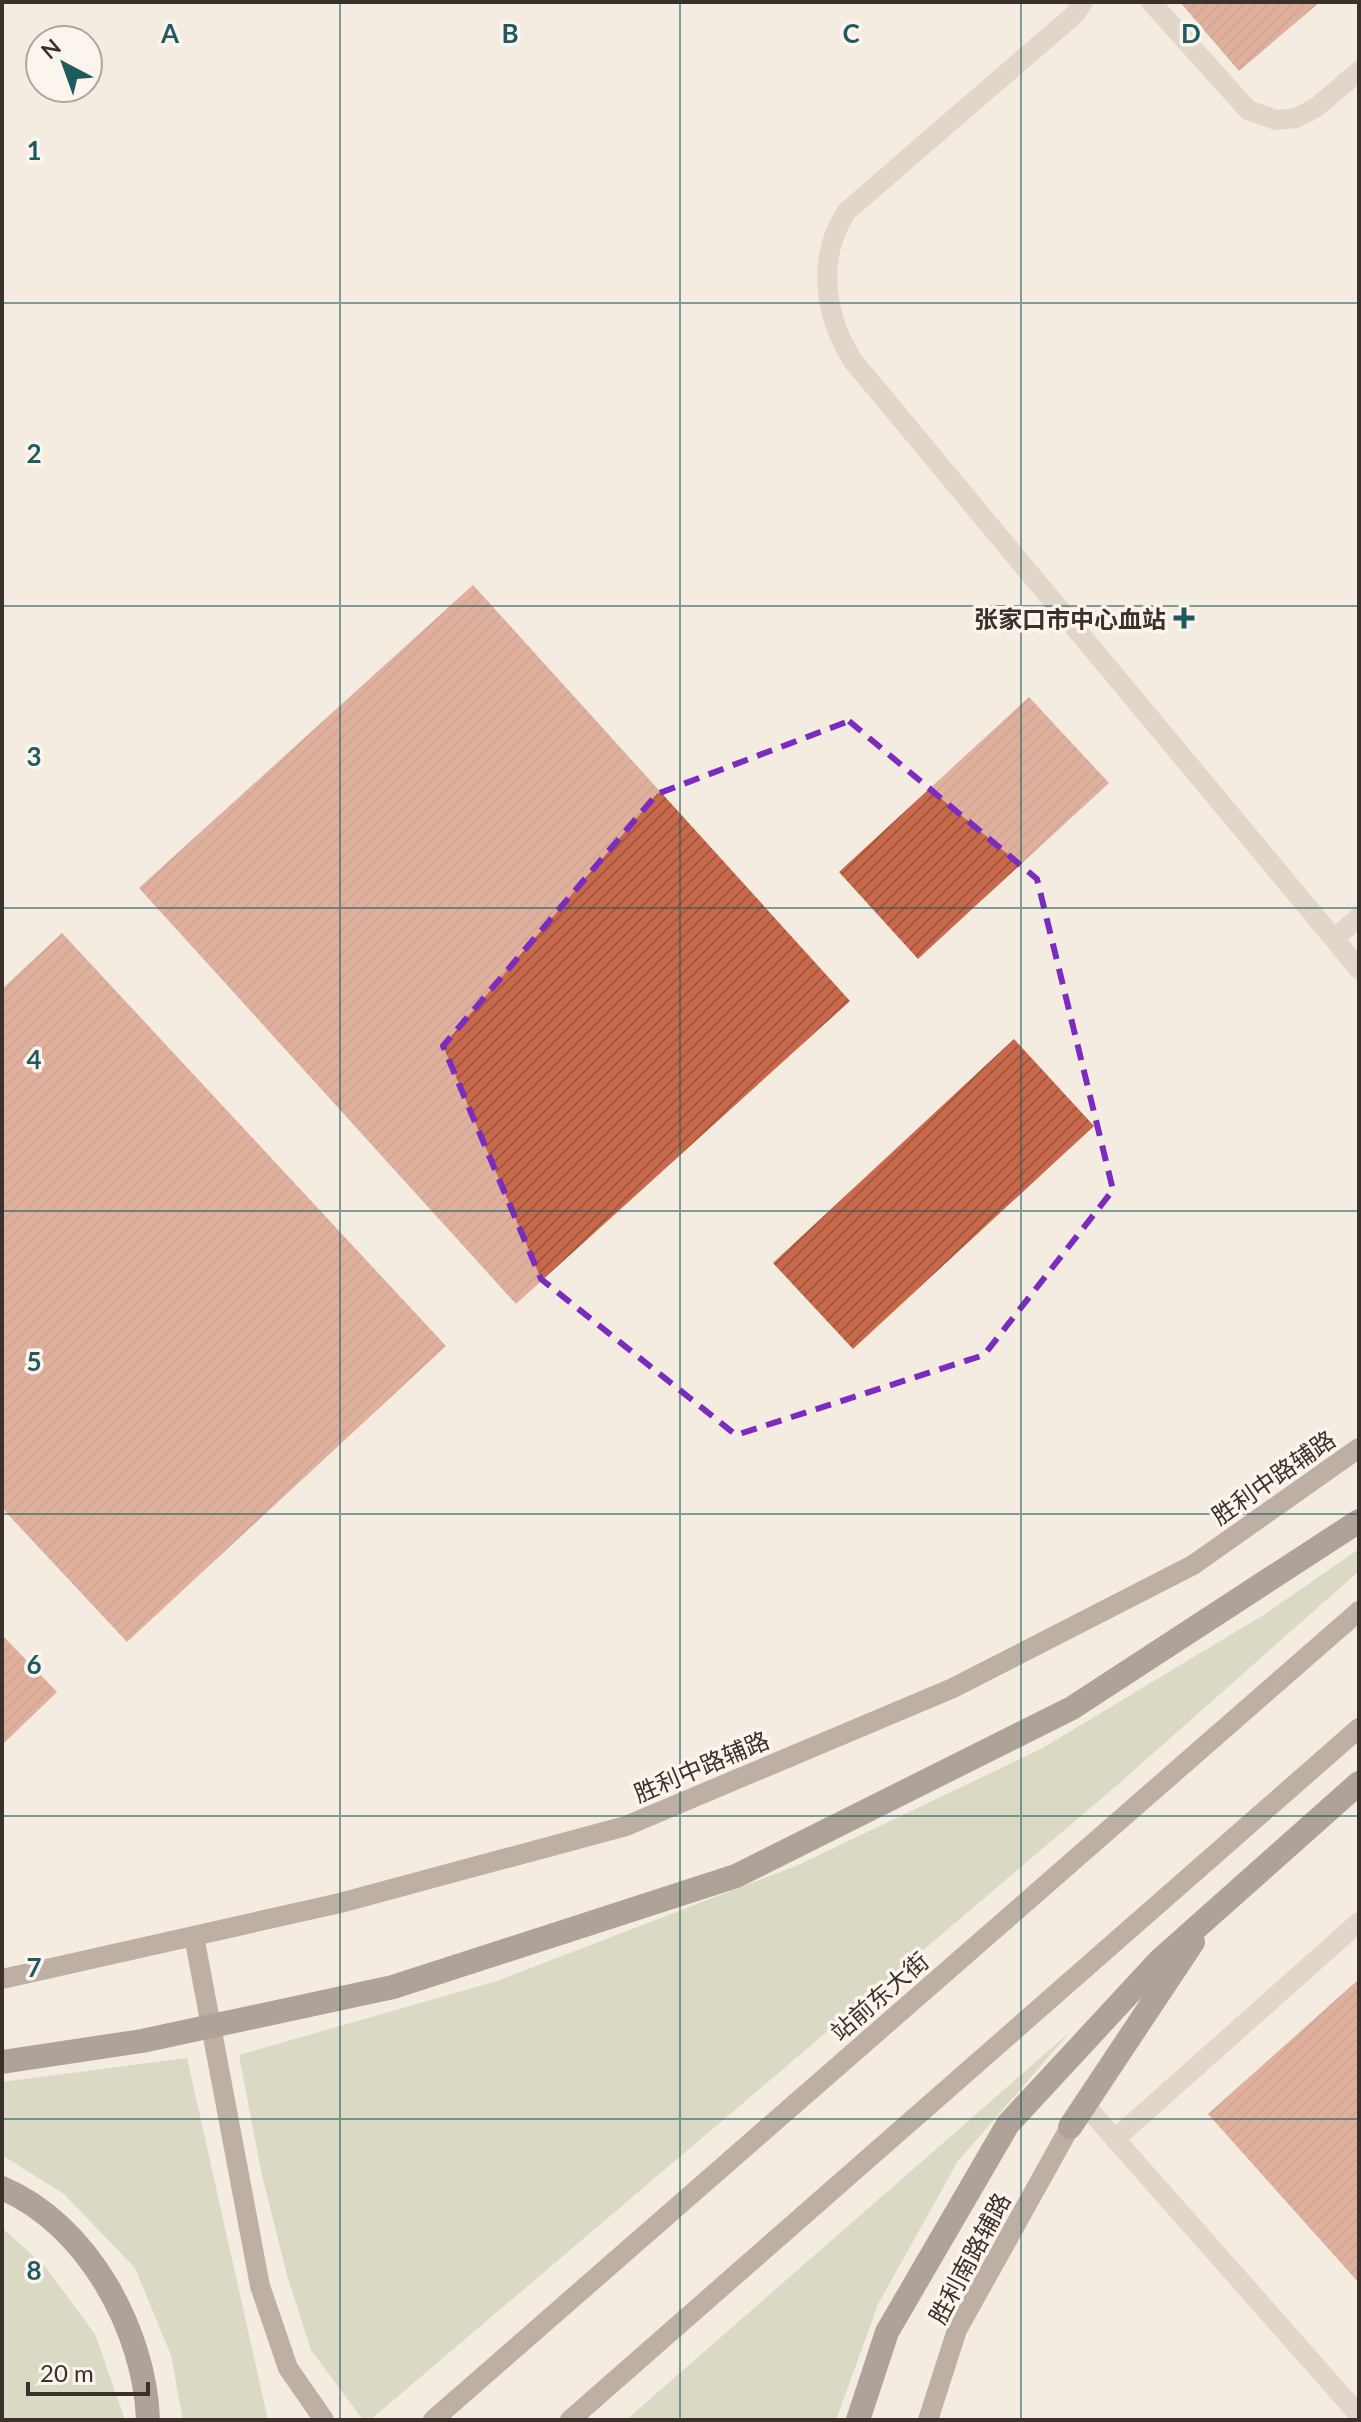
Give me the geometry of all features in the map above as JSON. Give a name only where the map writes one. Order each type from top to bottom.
[{"type":"highway","points":[[2,2062],[210,2027],[393,1987],[736,1876],[1072,1708],[1359,1521]]},
{"type":"highway","points":[[858,2420],[887,2332],[1008,2124],[1160,1960],[1359,1783]]},
{"type":"highway","points":[[1070,2127],[1211,1915]]},
{"type":"highway","points":[[2,2188],[26,2198],[84,2251],[127,2325],[147,2396],[148,2420]]},
{"type":"main road","name":"胜利中路辅路","points":[[2,1979],[340,1903],[626,1826],[953,1688],[1193,1565],[1359,1448]]},
{"type":"main road","name":"站前东大街","points":[[433,2420],[1359,1611]]},
{"type":"main road","points":[[570,2420],[1359,1728]]},
{"type":"main road","points":[[194,1936],[260,2286],[288,2368],[324,2420]]},
{"type":"main road","name":"胜利南路辅路","points":[[928,2420],[957,2330],[1070,2127]]},
{"type":"lane","points":[[1083,2],[1075,14],[847,211],[834,230],[827,258],[832,315],[840,340],[853,361],[1359,969]]},
{"type":"lane","points":[[1151,2],[1248,110],[1276,120],[1296,118],[1317,107],[1359,71]]},
{"type":"lane","points":[[1334,939],[1359,917]]},
{"type":"lane","points":[[1115,2139],[1359,1922]]},
{"type":"lane","points":[[1085,2105],[1359,2415]]},
{"type":"highlighted area","points":[[849,721],[1037,879],[1113,1190],[984,1355],[736,1435],[541,1279],[443,1046],[657,794]]},
{"type":"green space","points":[[1359,1549],[1359,1571],[1115,1787],[370,2420],[363,2420],[311,2350],[287,2275],[261,2171],[239,2055],[497,1981],[796,1866],[1041,1749],[1262,1616]]},
{"type":"green space","points":[[1070,2032],[958,2161],[878,2304],[836,2420],[626,2420]]},
{"type":"green space","points":[[187,2058],[268,2420],[183,2420],[171,2355],[135,2268],[64,2194],[2,2155],[2,2082]]},
{"type":"green space","points":[[2,2228],[44,2265],[95,2334],[125,2420],[2,2420]]},
{"type":"building","points":[[1180,2],[1320,2],[1239,71]]},
{"type":"building","points":[[473,585],[850,1001],[516,1304],[139,888]]},
{"type":"building","points":[[1029,697],[1109,783],[918,959],[839,872]]},
{"type":"building","points":[[62,933],[446,1346],[127,1642],[2,1508],[2,989]]},
{"type":"building","points":[[1014,1039],[1094,1126],[853,1349],[773,1263]]},
{"type":"building","points":[[2,1635],[57,1692],[2,1745]]},
{"type":"building","points":[[1359,1979],[1359,2283],[1208,2114]]},
{"type":"place","name":"张家口市中心血站","points":[[1184,618]]}]
